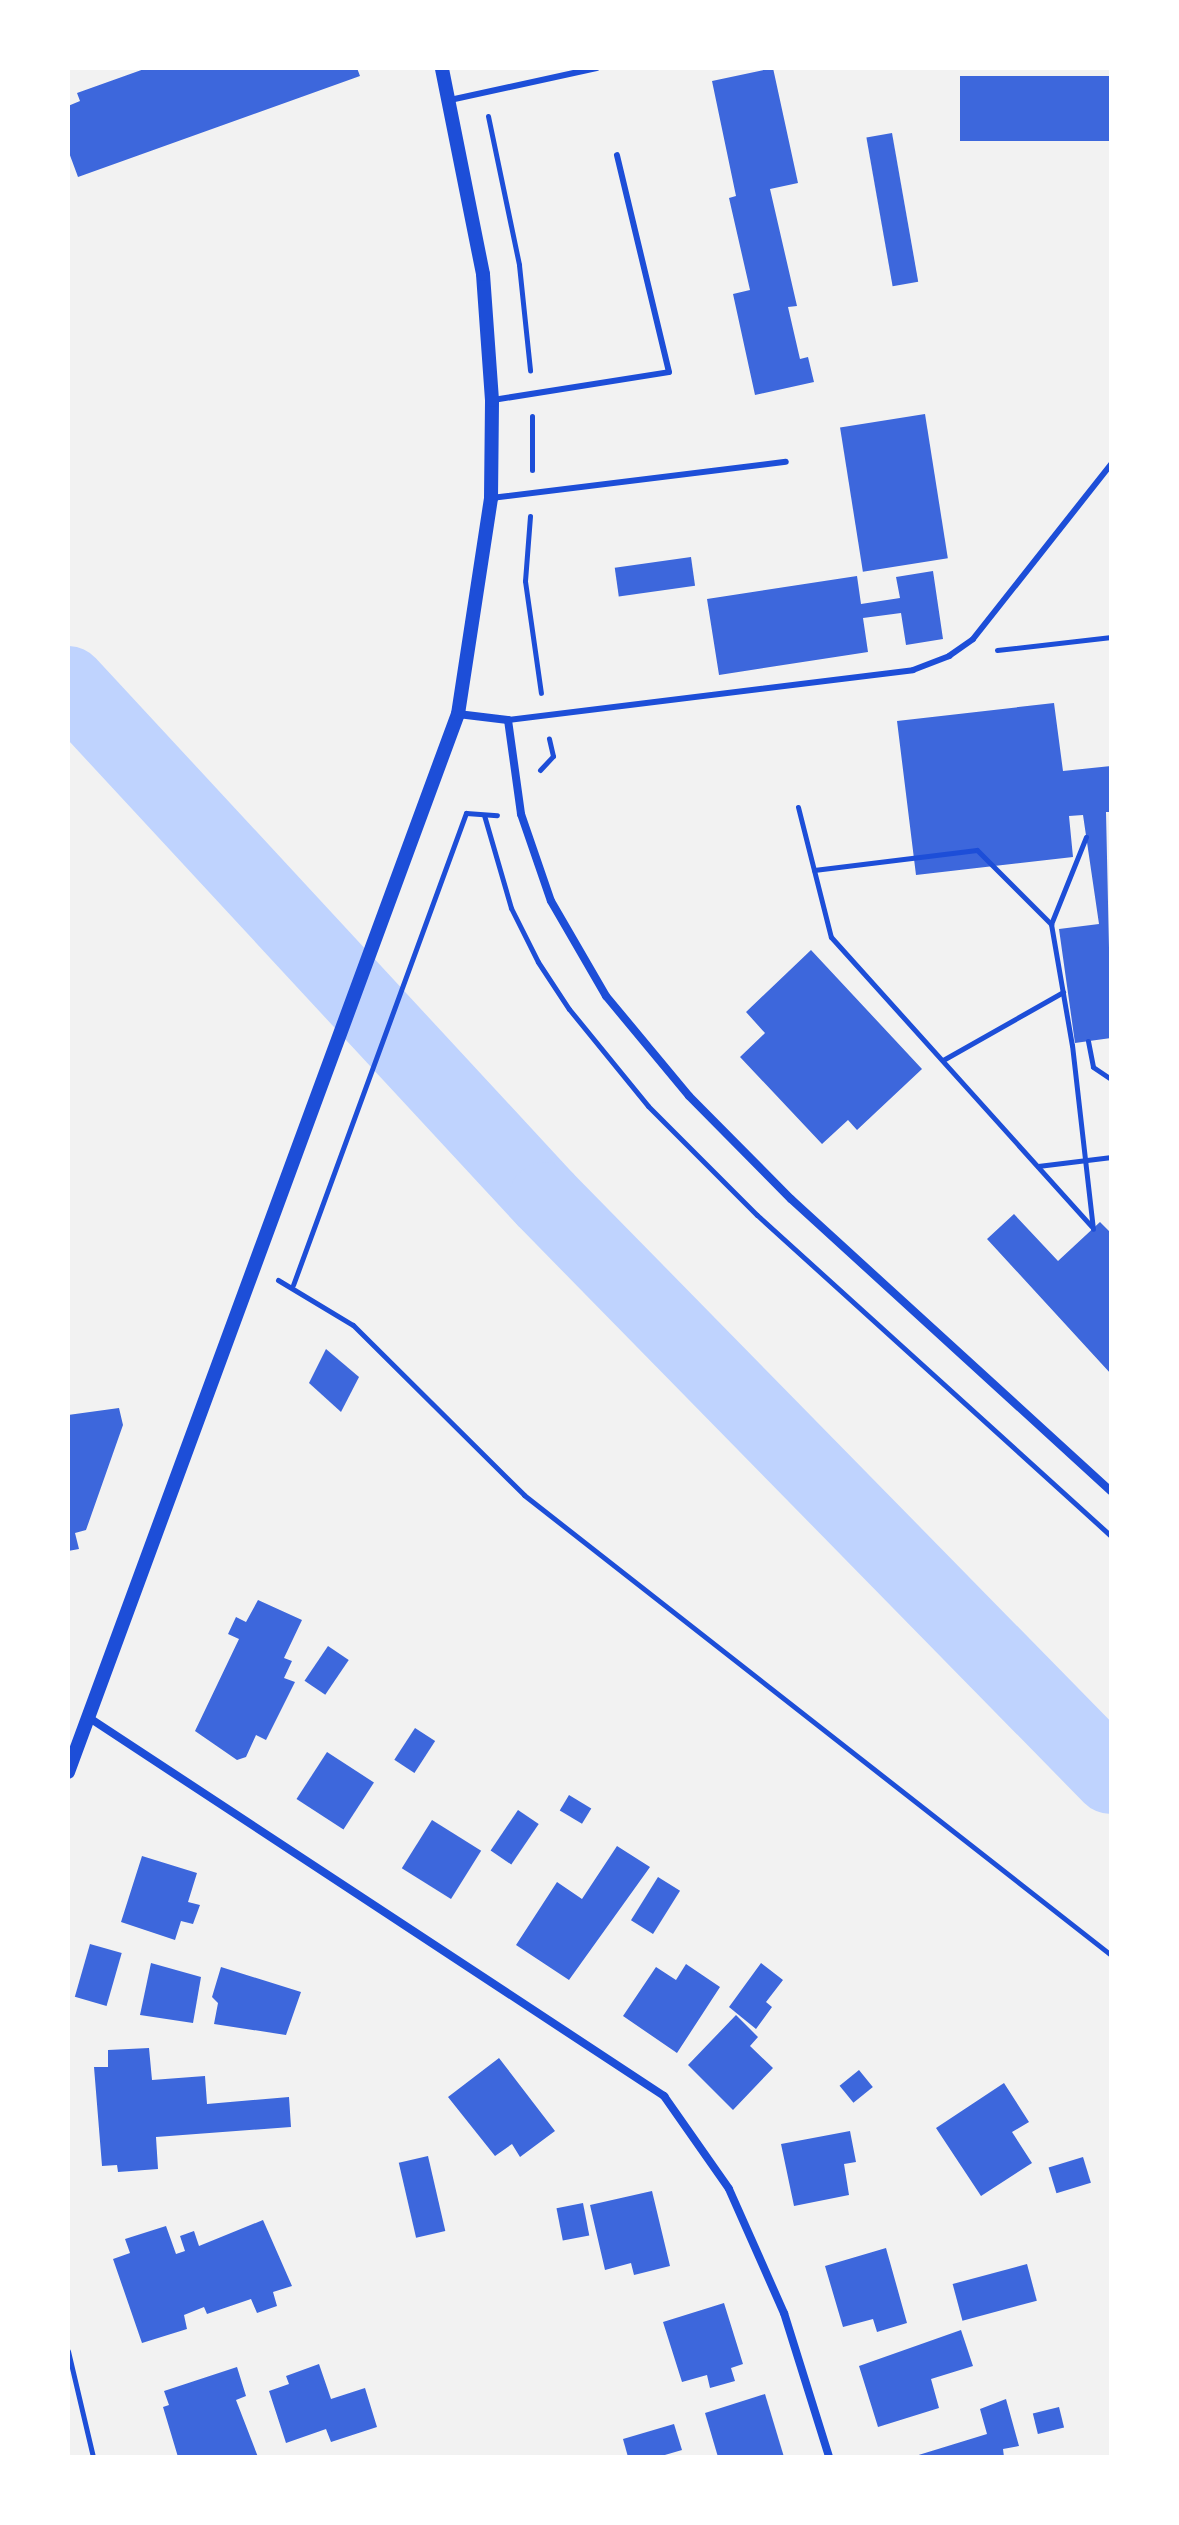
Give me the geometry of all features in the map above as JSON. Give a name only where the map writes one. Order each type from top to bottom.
[{"type":"street","points":[[68,1772],[458,714],[491,498],[492,400],[483,274],[442,68]]},
{"type":"street","points":[[458,714],[508,720],[521,814],[551,901],[606,996],[689,1096],[791,1199],[1111,1491]]},
{"type":"street","points":[[88,1717],[664,2096],[729,2189],[784,2313],[829,2457]]},
{"type":"lane","points":[[450,100],[597,68]]},
{"type":"lane","points":[[492,400],[669,372],[617,155]]},
{"type":"lane","points":[[491,498],[786,462]]},
{"type":"lane","points":[[508,720],[913,670],[949,656],[973,639],[1111,464]]},
{"type":"path","points":[[949,656],[1111,637]]},
{"type":"path","points":[[550,744],[553,756]]},
{"type":"path","points":[[798,807],[831,937],[1093,1229],[1063,992],[1051,924],[1086,837]]},
{"type":"path","points":[[484,815],[466,813],[293,1285],[353,1325],[431,1408],[536,1505],[1111,1955]]},
{"type":"path","points":[[814,870],[977,850],[1051,924]]},
{"type":"path","points":[[943,1060],[1063,992]]},
{"type":"path","points":[[1088,1041],[1093,1067],[1111,1079]]},
{"type":"path","points":[[1037,1166],[1111,1157]]},
{"type":"path","points":[[68,2351],[93,2457]]},
{"type":"building","points":[[147,68],[357,68],[360,76],[78,177],[68,150],[68,106],[80,101],[77,93]]},
{"type":"building","points":[[773,68],[798,183],[770,189],[797,306],[788,307],[800,359],[808,357],[814,382],[755,395],[733,294],[750,290],[729,198],[736,196],[712,81]]},
{"type":"building","points":[[960,76],[1111,76],[1111,141],[960,141]]},
{"type":"building","points":[[892,133],[918,282],[893,286],[866,138]]},
{"type":"building","points":[[925,414],[948,558],[863,572],[840,427]]},
{"type":"building","points":[[691,557],[695,586],[619,596],[615,568]]},
{"type":"building","points":[[933,571],[943,639],[906,645],[901,613],[863,618],[868,652],[719,675],[707,599],[857,576],[861,604],[900,598],[896,577]]},
{"type":"building","points":[[1054,703],[1063,771],[1111,766],[1111,812],[1106,812],[1111,1038],[1075,1043],[1059,929],[1099,924],[1083,815],[1069,816],[1073,857],[916,875],[897,721]]},
{"type":"building","points":[[811,950],[922,1069],[857,1130],[848,1120],[822,1144],[740,1057],[765,1033],[746,1012]]},
{"type":"building","points":[[1014,1214],[1058,1261],[1100,1222],[1111,1233],[1111,1374],[987,1239]]},
{"type":"building","points":[[326,1349],[359,1377],[341,1412],[309,1383]]},
{"type":"building","points":[[119,1408],[123,1425],[86,1530],[75,1533],[79,1549],[68,1551],[68,1415]]},
{"type":"building","points":[[258,1600],[302,1620],[284,1658],[292,1661],[284,1678],[295,1682],[266,1740],[256,1735],[246,1757],[237,1760],[195,1731],[239,1639],[228,1634],[236,1617],[246,1622]]},
{"type":"building","points":[[328,1646],[349,1660],[325,1695],[305,1681]]},
{"type":"building","points":[[415,1728],[435,1741],[414,1773],[394,1760]]},
{"type":"building","points":[[327,1752],[374,1782],[343,1829],[297,1799]]},
{"type":"building","points":[[569,1795],[591,1808],[582,1824],[560,1810]]},
{"type":"building","points":[[518,1810],[539,1824],[511,1865],[491,1851]]},
{"type":"building","points":[[432,1820],[481,1851],[451,1899],[402,1868]]},
{"type":"building","points":[[617,1846],[650,1867],[569,1980],[516,1945],[557,1882],[582,1899]]},
{"type":"building","points":[[142,1856],[197,1873],[188,1902],[200,1905],[193,1924],[181,1921],[175,1940],[121,1922]]},
{"type":"building","points":[[658,1877],[680,1891],[653,1934],[631,1920]]},
{"type":"building","points":[[90,1944],[122,1953],[107,2006],[75,1997]]},
{"type":"building","points":[[151,1963],[201,1977],[193,2023],[140,2015]]},
{"type":"building","points":[[761,1963],[783,1980],[766,2002],[772,2007],[756,2029],[729,2007]]},
{"type":"building","points":[[686,1964],[720,1987],[677,2053],[623,2016],[656,1967],[676,1980]]},
{"type":"building","points":[[221,1967],[301,1992],[286,2035],[214,2024],[218,2003],[212,1997]]},
{"type":"building","points":[[736,2015],[758,2037],[750,2046],[773,2068],[733,2110],[688,2065]]},
{"type":"building","points":[[149,2048],[152,2080],[205,2076],[207,2104],[289,2097],[291,2127],[156,2137],[158,2169],[118,2172],[117,2165],[102,2166],[94,2067],[108,2067],[108,2050]]},
{"type":"building","points":[[499,2058],[555,2131],[520,2157],[512,2144],[495,2156],[448,2097]]},
{"type":"building","points":[[859,2070],[873,2087],[853,2103],[840,2086]]},
{"type":"building","points":[[1004,2083],[1029,2122],[1012,2132],[1032,2163],[981,2196],[936,2128]]},
{"type":"building","points":[[850,2131],[856,2162],[844,2164],[849,2195],[794,2206],[781,2144]]},
{"type":"building","points":[[428,2156],[445,2231],[416,2238],[399,2163]]},
{"type":"building","points":[[1083,2157],[1091,2183],[1056,2193],[1049,2168]]},
{"type":"building","points":[[652,2191],[670,2266],[634,2275],[631,2263],[605,2270],[590,2205]]},
{"type":"building","points":[[583,2203],[589,2235],[563,2241],[556,2208]]},
{"type":"building","points":[[263,2220],[292,2286],[273,2292],[277,2306],[257,2313],[251,2299],[207,2314],[204,2307],[184,2315],[187,2329],[142,2343],[113,2259],[130,2253],[125,2239],[166,2226],[176,2254],[185,2251],[180,2236],[194,2231],[199,2246]]},
{"type":"building","points":[[886,2248],[907,2323],[877,2332],[873,2319],[843,2327],[825,2266]]},
{"type":"building","points":[[1027,2264],[1037,2301],[962,2321],[953,2284]]},
{"type":"building","points":[[724,2303],[743,2364],[731,2368],[735,2381],[710,2388],[707,2375],[682,2382],[663,2322]]},
{"type":"building","points":[[961,2330],[973,2366],[931,2379],[939,2408],[878,2427],[859,2366]]},
{"type":"building","points":[[319,2364],[331,2399],[365,2388],[377,2427],[331,2442],[326,2429],[286,2443],[269,2391],[289,2384],[286,2376]]},
{"type":"building","points":[[237,2367],[246,2396],[236,2400],[258,2457],[178,2457],[163,2407],[169,2405],[164,2391]]},
{"type":"building","points":[[765,2394],[784,2457],[718,2457],[705,2413]]},
{"type":"building","points":[[1006,2399],[1019,2446],[1003,2449],[1004,2457],[912,2457],[987,2434],[980,2409]]},
{"type":"building","points":[[1059,2407],[1064,2427],[1038,2434],[1033,2414]]},
{"type":"building","points":[[674,2424],[682,2450],[658,2457],[628,2457],[623,2439]]},
{"type":"waterway","points":[[68,684],[546,1200],[1111,1776]]},
{"type":"waterway","points":[[68,696],[74,694]]}]
